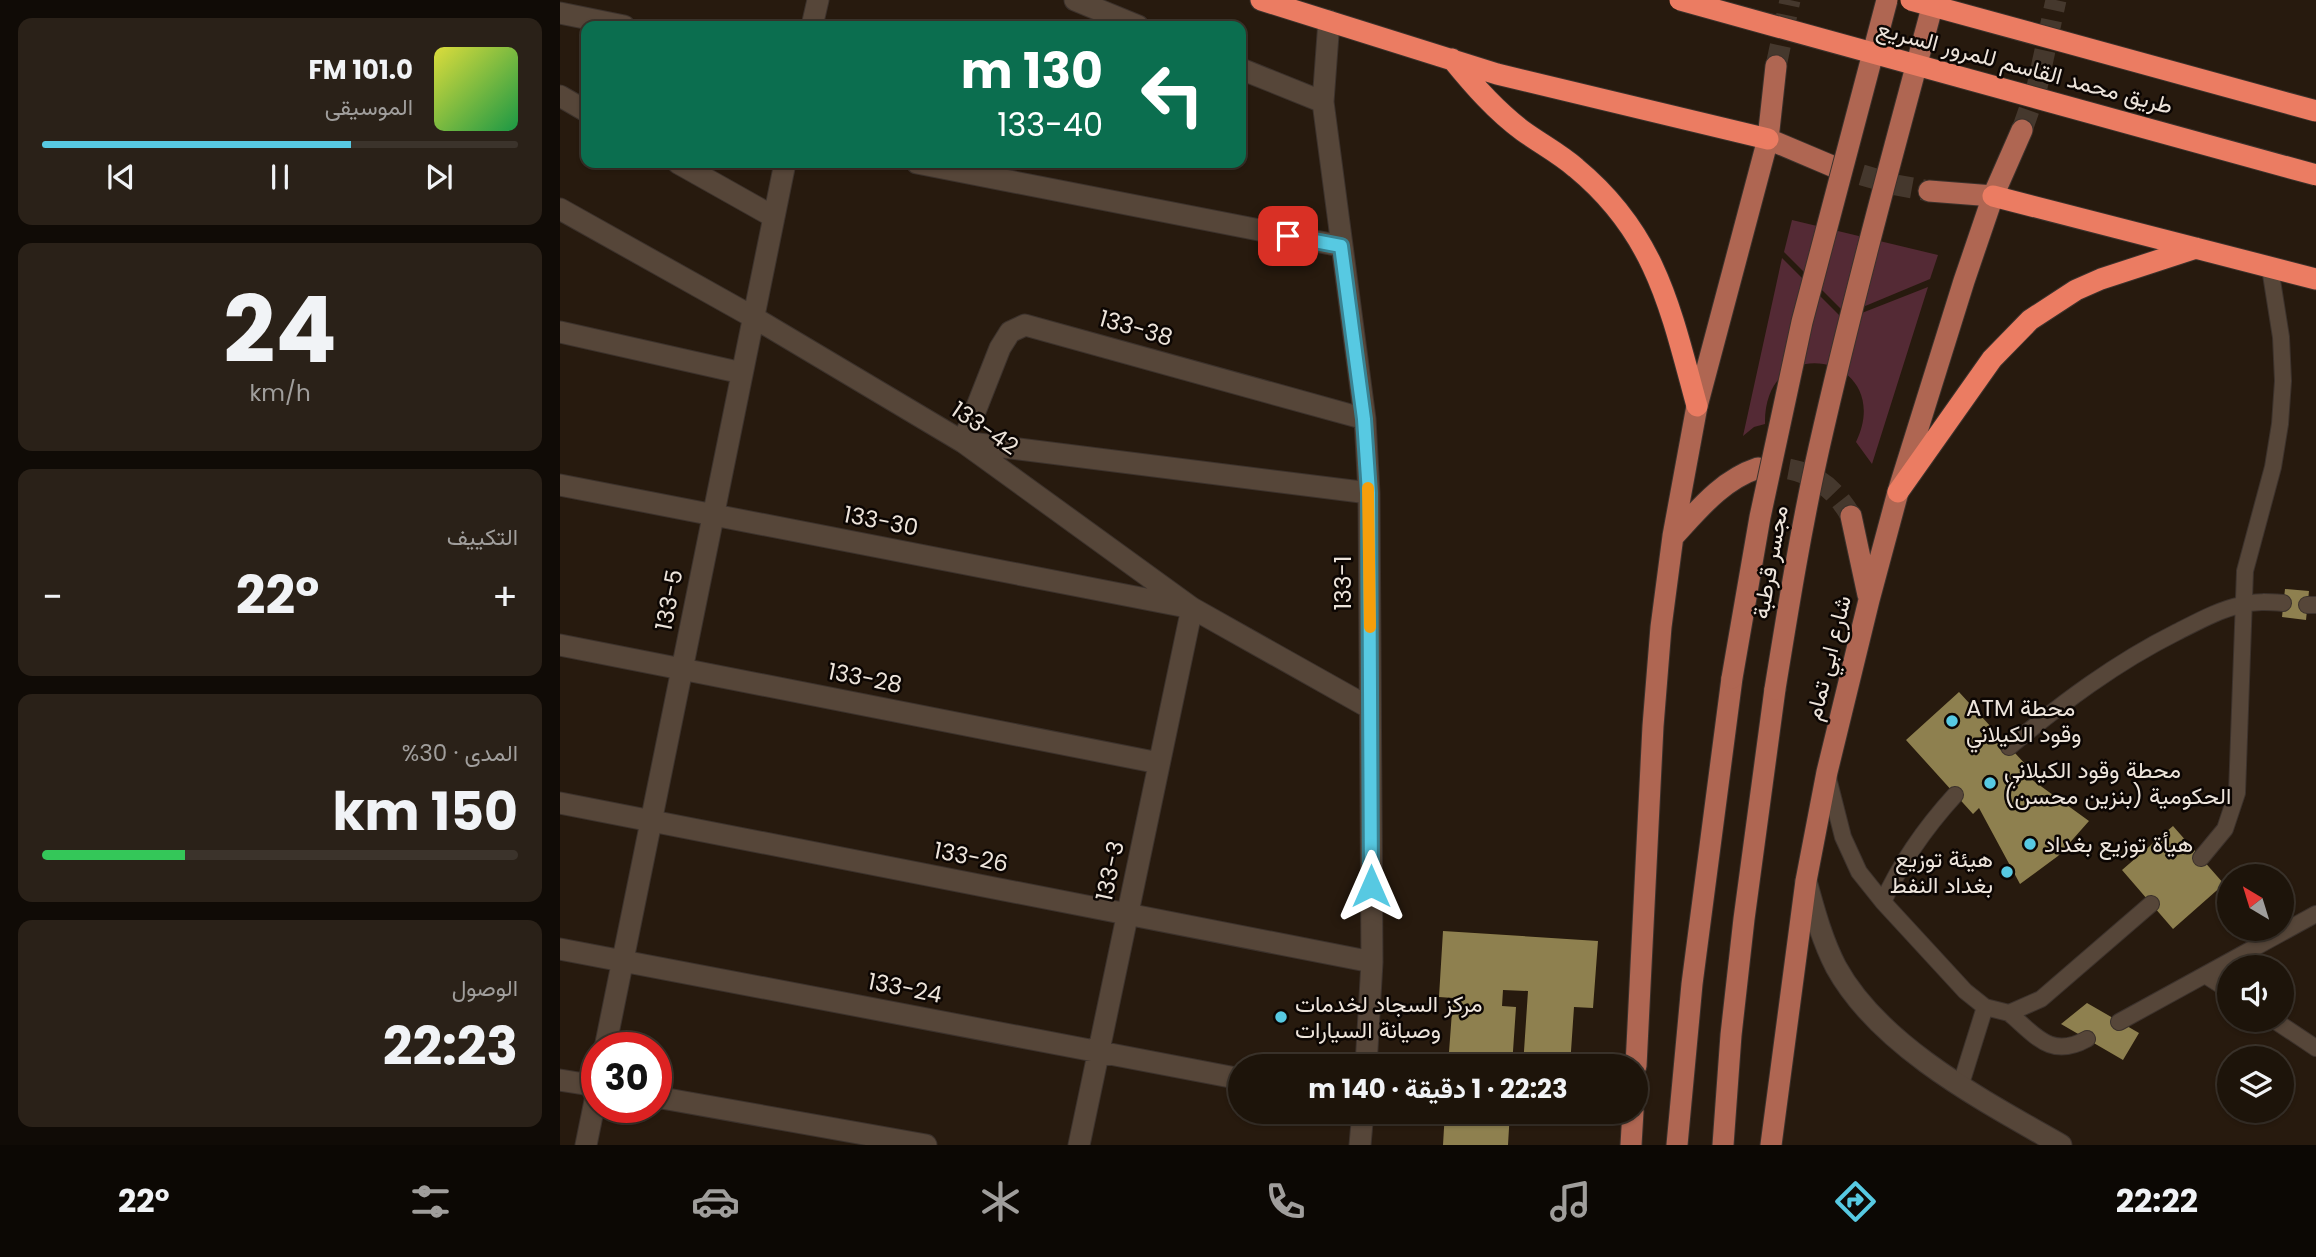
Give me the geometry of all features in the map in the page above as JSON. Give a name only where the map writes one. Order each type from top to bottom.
[{"type":"highway","points":[[1261,0],[1510,77],[1768,139]]},
{"type":"highway","name":"طريق محمد القاسم للمرور السريع","points":[[1680,0],[2316,175]]},
{"type":"highway","name":"طريق محمد القاسم للمرور السريع","points":[[1911,0],[2316,111]]},
{"type":"highway","points":[[1452,59],[1497,110],[1575,167],[1601,190],[1633,229],[1648,253],[1666,297],[1697,407]]},
{"type":"highway","points":[[1993,196],[2316,279]]},
{"type":"highway","points":[[1898,492],[1992,359],[2030,320],[2076,290],[2101,279],[2196,248]]},
{"type":"main road","name":"مجسر قرطبة","points":[[1677,1145],[1696,957],[1732,678],[1760,517],[1802,322],[1887,0]]},
{"type":"main road","name":"مجسر قرطبة","points":[[1723,1145],[1731,1035],[1744,919],[1794,570],[1846,333],[1934,0]]},
{"type":"main road","points":[[1637,1054],[1654,713],[1661,627],[1673,536],[1697,407],[1768,139],[1776,66]]},
{"type":"main road","name":"شارع ابي تمام","points":[[1771,1145],[1806,881],[1827,772],[1898,492],[1993,196],[2022,131]]},
{"type":"main road","points":[[1768,139],[1832,166]]},
{"type":"main road","points":[[1929,191],[1993,196]]},
{"type":"main road","points":[[1673,536],[1725,483],[1758,468]]},
{"type":"main road","points":[[1851,516],[1870,600]]},
{"type":"main road","points":[[1631,1145],[1632,1124]]},
{"type":"street","points":[[813,21],[818,0]]},
{"type":"street","points":[[1075,0],[1126,21]]},
{"type":"street","points":[[560,13],[599,21]]},
{"type":"street","name":"133-1","points":[[1329,21],[1323,102],[1364,419],[1369,493],[1372,962],[1367,1054]]},
{"type":"street","points":[[1246,71],[1323,102]]},
{"type":"street","points":[[560,96],[581,108]]},
{"type":"street","points":[[687,168],[774,217]]},
{"type":"street","name":"133-5","points":[[608,1032],[784,168]]},
{"type":"street","points":[[943,168],[1341,246]]},
{"type":"street","name":"133-42","points":[[560,209],[753,317],[962,442],[1192,608],[1370,708]]},
{"type":"street","name":"133-38","points":[[962,442],[1000,348],[1010,332],[1025,325],[1364,419]]},
{"type":"street","points":[[560,332],[742,373]]},
{"type":"street","points":[[962,442],[1369,493]]},
{"type":"street","name":"133-30","points":[[560,485],[1192,608]]},
{"type":"street","name":"133-3","points":[[1079,1145],[1192,608]]},
{"type":"street","name":"133-28","points":[[560,645],[1159,763]]},
{"type":"street","name":"133-26","points":[[560,803],[1372,962]]},
{"type":"street","points":[[1806,881],[1825,944],[1852,991],[1895,1035],[1960,1087],[2061,1145]]},
{"type":"street","name":"133-24","points":[[560,949],[1228,1077]]},
{"type":"street","points":[[560,1080],[581,1085]]},
{"type":"street","points":[[672,1100],[926,1145]]},
{"type":"street","points":[[586,1145],[590,1123]]},
{"type":"street","points":[[1360,1145],[1362,1124]]},
{"type":"lane","points":[[2201,858],[2225,829],[2237,793],[2245,571],[2273,467],[2283,381],[2281,337],[2270,268]]},
{"type":"lane","points":[[2009,747],[2062,704],[2119,664],[2196,622],[2242,604],[2283,603]]},
{"type":"lane","points":[[1827,772],[1843,837],[1859,872],[1970,997],[1985,1007],[2009,1013],[2049,1045],[2067,1048],[2087,1039]]},
{"type":"lane","points":[[1883,902],[1906,856],[1955,795]]},
{"type":"lane","points":[[2009,1013],[2041,999],[2151,904]]},
{"type":"lane","points":[[2119,1022],[2316,914]]},
{"type":"lane","points":[[2205,975],[2217,983]]},
{"type":"lane","points":[[1960,1087],[1985,1007]]},
{"type":"lane","points":[[2292,1032],[2316,1048]]},
{"type":"shaded area","points":[[1792,220],[1938,255],[1930,279],[1846,314],[1784,252]]},
{"type":"shaded area","points":[[1782,258],[1844,320],[1928,287],[1872,464],[1856,442],[1864,413],[1859,389],[1845,373],[1825,364],[1804,364],[1784,374],[1770,393],[1765,424],[1754,427],[1743,436]]},
{"type":"building","points":[[2285,589],[2309,591],[2306,620],[2282,617]]},
{"type":"building","name":"محطة وقود الكيلاني الحكومية (بنزين محسن)","points":[[1959,692],[2026,765],[2020,771],[2089,821],[2058,856],[2020,884],[1979,808],[1973,814],[1906,740]]},
{"type":"building","points":[[2173,826],[2217,876],[2217,890],[2173,929],[2122,870]]},
{"type":"building","points":[[1443,931],[1598,941],[1593,1008],[1574,1007],[1571,1054],[1524,1054],[1528,991],[1503,990],[1502,1006],[1516,1007],[1513,1054],[1449,1054],[1453,998],[1439,997]]},
{"type":"building","points":[[2087,1003],[2139,1033],[2123,1060],[2061,1024]]},
{"type":"building","points":[[1444,1124],[1509,1124],[1508,1145],[1443,1145]]},
{"type":"tunnel","points":[[1776,66],[1790,0]]},
{"type":"tunnel","points":[[2022,130],[2037,87],[2056,0]]},
{"type":"tunnel","points":[[1832,166],[1896,185],[1929,191]]},
{"type":"tunnel","points":[[1758,468],[1787,469],[1812,477],[1834,493],[1851,516]]},
{"type":"slow traffic","points":[[1368,488],[1370,627]]},
{"type":"place","name":"ATM محطة وقود الكيلاني","points":[[1952,721]]},
{"type":"place","name":"محطة وقود الكيلاني الحكومية (بنزين محسن)","points":[[1990,783]]},
{"type":"place","name":"هيأة توزيع بغداد","points":[[2030,844]]},
{"type":"place","name":"هيئة توزيع بغداد النفط","points":[[2007,872]]},
{"type":"place","name":"مركز السجاد لخدمات وصيانة السيارات","points":[[1281,1017]]},
{"type":"route","points":[[1288,236],[1341,246],[1364,419],[1369,493],[1371,886]]}]
